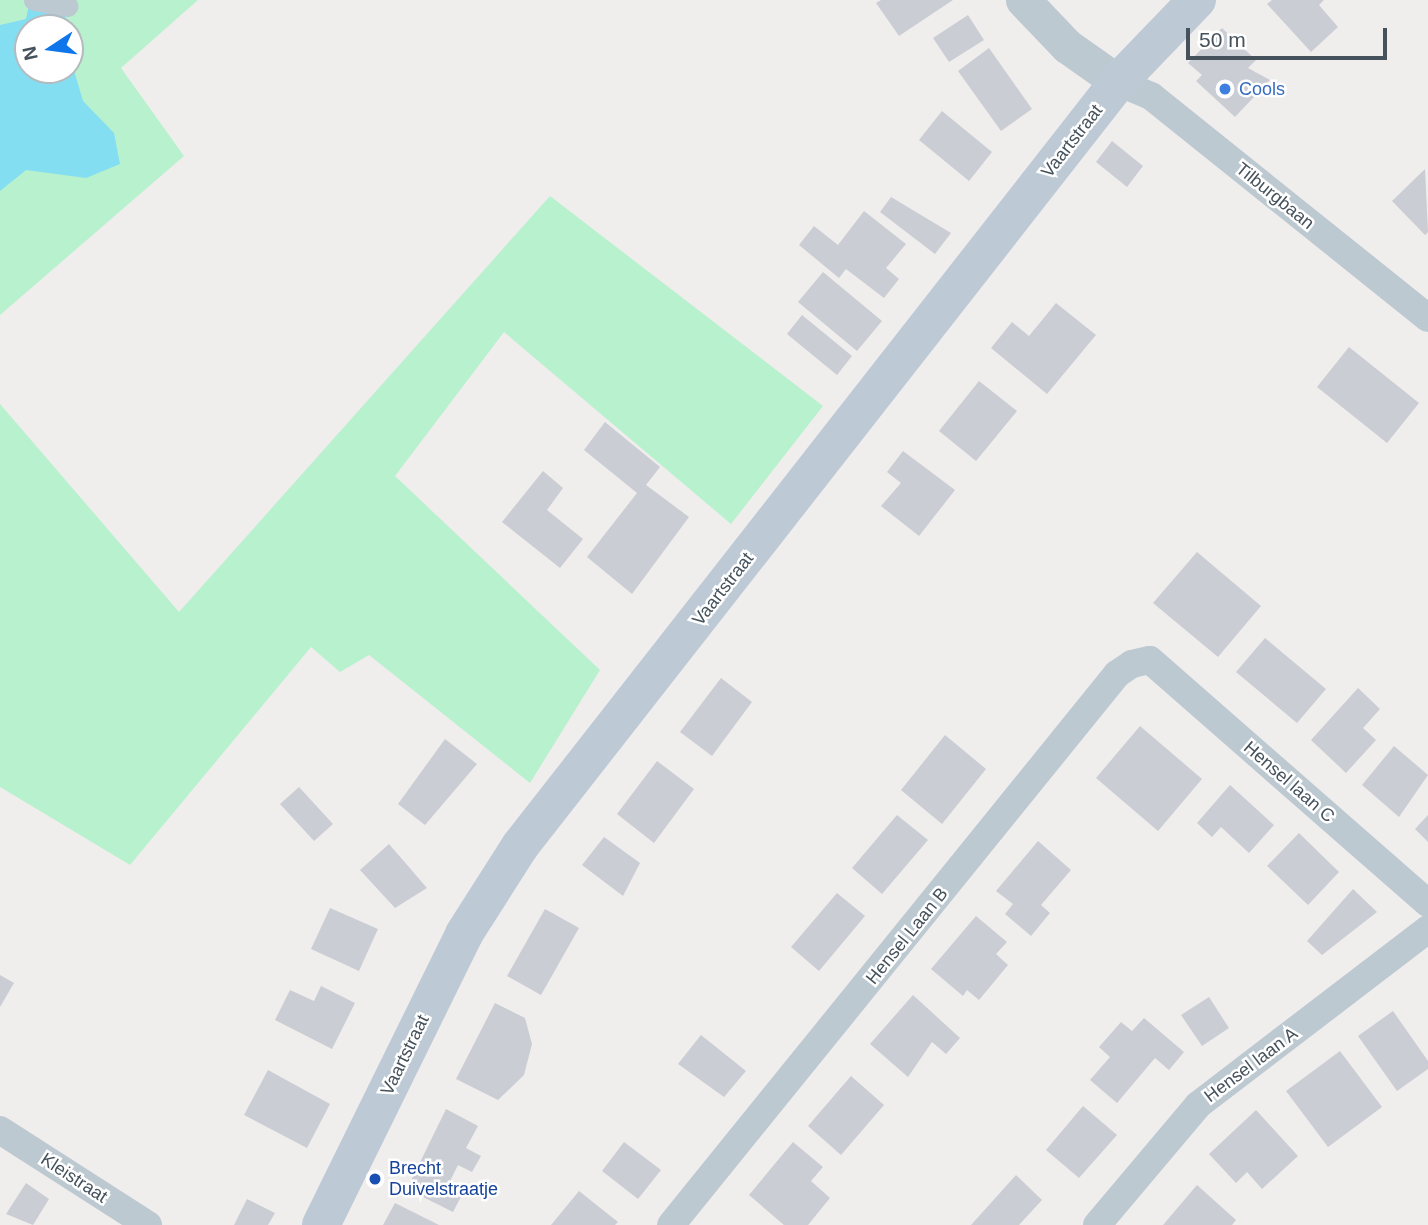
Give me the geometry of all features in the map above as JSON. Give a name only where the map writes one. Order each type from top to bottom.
[{"type":"main road","name":"Vaartstraat","points":[[321,1225],[464,934],[520,846],[1118,82],[1197,0]]},
{"type":"street","points":[[34,0],[67,6]]},
{"type":"street","points":[[1023,0],[1067,46],[1118,82]]},
{"type":"street","name":"Tilburgbaan","points":[[1118,82],[1151,96],[1428,318]]},
{"type":"street","name":"Hensel laan C","points":[[1150,660],[1428,903]]},
{"type":"street","name":"Hensel Laan B","points":[[671,1225],[1117,674],[1150,660]]},
{"type":"street","name":"Hensel laan A","points":[[1097,1225],[1198,1105],[1428,929]]},
{"type":"street","name":"Kleistraat","points":[[0,1130],[148,1225]]},
{"type":"green space","points":[[0,0],[198,0],[121,68],[184,156],[0,315]]},
{"type":"green space","points":[[550,196],[823,406],[731,524],[504,332],[395,476],[600,670],[530,783],[369,655],[340,672],[311,647],[130,865],[0,787],[0,404],[179,612]]},
{"type":"water","points":[[30,0],[65,14],[27,14]]},
{"type":"water","points":[[14,22],[14,84],[78,84],[83,101],[114,133],[120,164],[86,178],[26,170],[0,191],[0,25]]},
{"type":"building","points":[[881,0],[953,0],[899,36],[876,3]]},
{"type":"building","points":[[1272,0],[1324,0],[1319,5],[1338,27],[1311,52],[1267,4]]},
{"type":"building","points":[[968,15],[984,40],[949,62],[933,38]]},
{"type":"building","points":[[1222,28],[1256,60],[1248,68],[1270,80],[1235,117],[1196,81],[1202,75],[1188,63]]},
{"type":"building","points":[[989,48],[1032,109],[1001,131],[958,71]]},
{"type":"building","points":[[942,111],[992,152],[969,181],[919,140]]},
{"type":"building","points":[[1112,141],[1143,166],[1127,187],[1096,162]]},
{"type":"building","points":[[1425,169],[1428,232],[1425,235],[1392,201]]},
{"type":"building","points":[[891,197],[951,233],[935,254],[880,212]]},
{"type":"building","points":[[864,211],[906,244],[886,268],[899,279],[884,298],[846,269],[839,278],[799,245],[814,226],[838,245]]},
{"type":"building","points":[[823,272],[882,321],[857,351],[798,302]]},
{"type":"building","points":[[1056,303],[1096,335],[1047,394],[991,348],[1012,322],[1029,336]]},
{"type":"building","points":[[802,315],[852,356],[837,375],[787,334]]},
{"type":"building","points":[[1349,347],[1419,403],[1387,443],[1317,387]]},
{"type":"building","points":[[979,381],[1017,411],[976,461],[939,431]]},
{"type":"building","points":[[605,422],[660,467],[646,485],[689,517],[632,594],[587,557],[637,493],[584,450]]},
{"type":"building","points":[[903,451],[955,490],[919,536],[881,506],[901,483],[887,472]]},
{"type":"building","points":[[543,471],[563,488],[547,510],[583,539],[560,568],[502,522]]},
{"type":"building","points":[[1197,552],[1261,606],[1218,657],[1153,603]]},
{"type":"building","points":[[1265,638],[1326,689],[1297,723],[1236,672]]},
{"type":"building","points":[[721,678],[752,702],[712,756],[680,732]]},
{"type":"building","points":[[1358,688],[1380,709],[1363,728],[1376,740],[1346,773],[1311,740]]},
{"type":"building","points":[[1140,726],[1202,779],[1158,831],[1096,778]]},
{"type":"building","points":[[945,735],[986,769],[942,824],[901,790]]},
{"type":"building","points":[[445,739],[477,764],[425,825],[398,804]]},
{"type":"building","points":[[1394,746],[1428,775],[1399,817],[1362,785]]},
{"type":"building","points":[[657,761],[694,789],[654,843],[617,814]]},
{"type":"building","points":[[1230,785],[1274,825],[1249,853],[1221,827],[1212,837],[1197,823]]},
{"type":"building","points":[[299,787],[333,824],[314,841],[280,804]]},
{"type":"building","points":[[897,815],[928,840],[882,894],[852,868]]},
{"type":"building","points":[[1428,815],[1428,842],[1415,829]]},
{"type":"building","points":[[1299,833],[1339,872],[1308,905],[1267,866]]},
{"type":"building","points":[[604,837],[640,863],[623,896],[582,865]]},
{"type":"building","points":[[1038,841],[1071,870],[1041,905],[1050,913],[1031,936],[1005,914],[1013,904],[996,891]]},
{"type":"building","points":[[389,844],[427,888],[395,908],[360,870]]},
{"type":"building","points":[[1353,889],[1377,912],[1322,955],[1307,941]]},
{"type":"building","points":[[837,893],[865,916],[819,971],[791,947]]},
{"type":"building","points":[[330,908],[378,929],[359,971],[311,949]]},
{"type":"building","points":[[545,909],[579,928],[541,995],[507,976]]},
{"type":"building","points":[[976,916],[1007,942],[996,954],[1008,965],[979,1000],[967,990],[963,996],[931,969]]},
{"type":"building","points":[[0,975],[14,983],[0,1007]]},
{"type":"building","points":[[321,986],[355,1003],[332,1049],[275,1020],[290,990],[314,1001]]},
{"type":"building","points":[[913,995],[960,1038],[946,1054],[932,1042],[908,1077],[870,1044]]},
{"type":"building","points":[[1209,997],[1229,1028],[1202,1046],[1181,1015]]},
{"type":"building","points":[[495,1003],[525,1018],[532,1044],[524,1075],[498,1100],[456,1079]]},
{"type":"building","points":[[1393,1011],[1428,1061],[1428,1069],[1397,1091],[1358,1036]]},
{"type":"building","points":[[1144,1018],[1184,1052],[1169,1070],[1155,1058],[1117,1103],[1090,1080],[1110,1057],[1099,1047],[1121,1022],[1132,1031]]},
{"type":"building","points":[[701,1035],[746,1071],[724,1097],[678,1064]]},
{"type":"building","points":[[1340,1051],[1382,1107],[1328,1147],[1286,1091]]},
{"type":"building","points":[[268,1070],[330,1104],[307,1148],[244,1115]]},
{"type":"building","points":[[851,1076],[884,1105],[841,1155],[808,1126]]},
{"type":"building","points":[[1083,1106],[1117,1135],[1079,1178],[1046,1150]]},
{"type":"building","points":[[446,1109],[478,1126],[466,1148],[481,1156],[472,1172],[458,1165],[450,1181],[465,1189],[453,1212],[407,1189]]},
{"type":"building","points":[[1256,1110],[1298,1156],[1262,1189],[1247,1172],[1236,1183],[1209,1154]]},
{"type":"building","points":[[624,1142],[661,1170],[638,1199],[602,1171]]},
{"type":"building","points":[[793,1142],[823,1167],[811,1181],[830,1198],[808,1225],[784,1225],[749,1195]]},
{"type":"building","points":[[1016,1175],[1042,1200],[1019,1225],[971,1225]]},
{"type":"building","points":[[26,1183],[49,1199],[33,1225],[6,1214]]},
{"type":"building","points":[[1197,1185],[1236,1220],[1232,1225],[1163,1225]]},
{"type":"building","points":[[579,1191],[618,1222],[615,1225],[551,1225]]},
{"type":"building","points":[[247,1199],[275,1213],[268,1225],[234,1225]]},
{"type":"building","points":[[395,1203],[439,1225],[383,1225]]},
{"type":"place","name":"Cools","points":[[1225,89]]},
{"type":"place","name":"Brecht Duivelstraatje","points":[[375,1179]]}]
